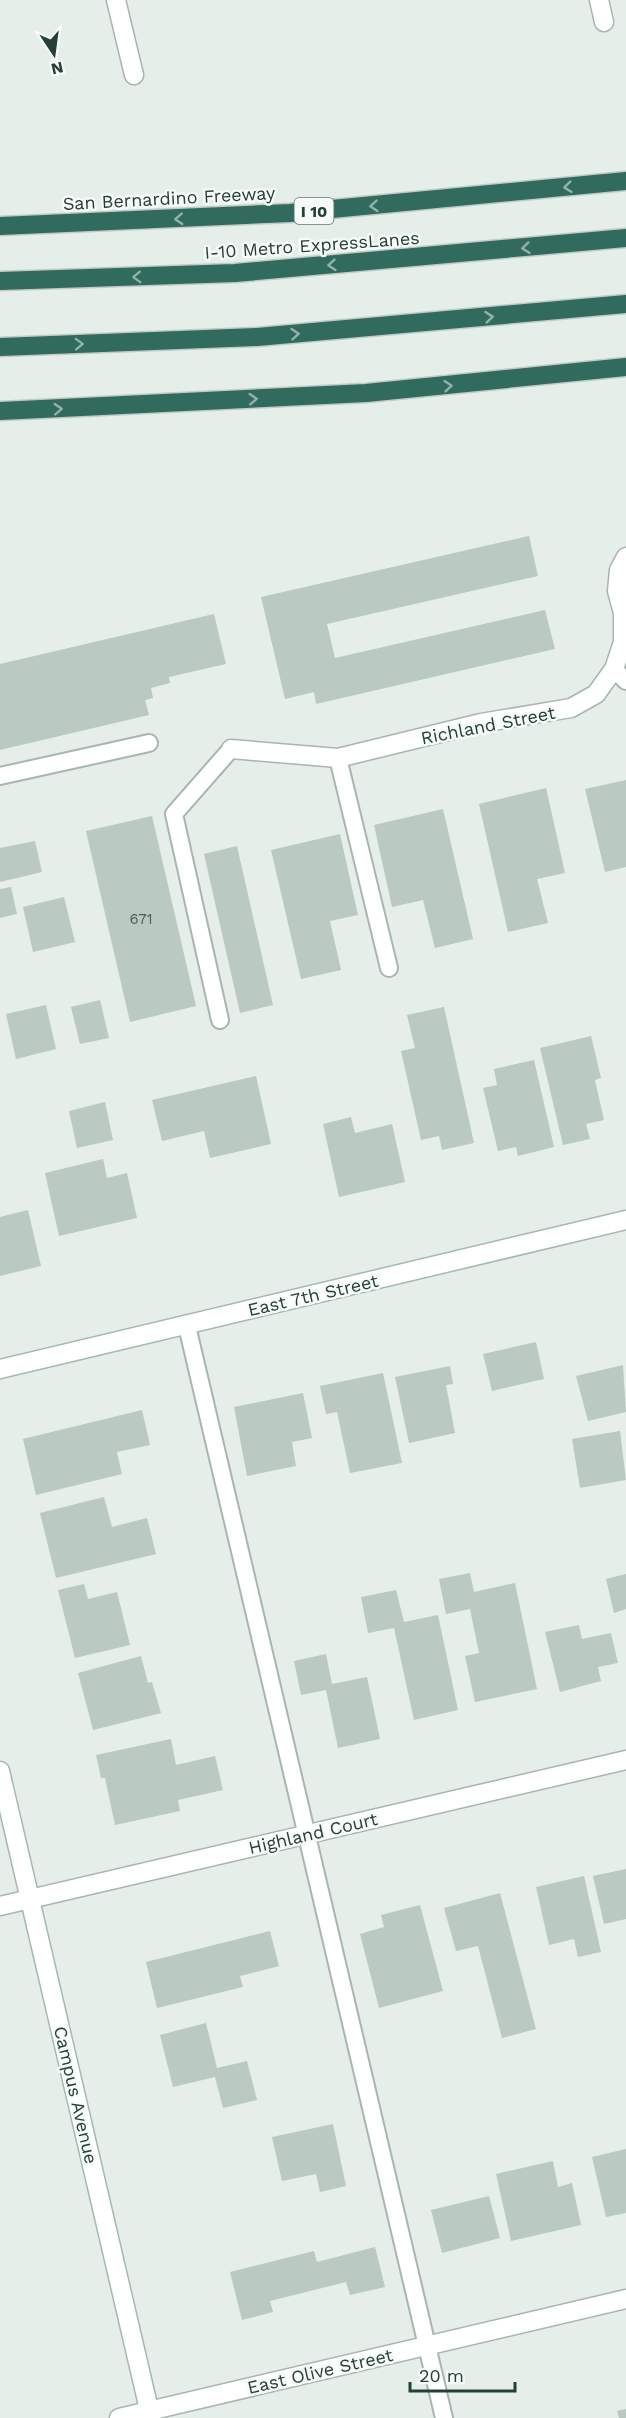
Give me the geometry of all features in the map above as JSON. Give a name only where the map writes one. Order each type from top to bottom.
[{"type":"highway","name":"San Bernardino Freeway","points":[[0,226],[290,213],[626,181]]},
{"type":"highway","name":"I-10 Metro ExpressLanes","points":[[0,281],[235,273],[626,238]]},
{"type":"highway","points":[[0,347],[257,337],[626,304]]},
{"type":"highway","points":[[0,411],[366,393],[626,367]]},
{"type":"street","points":[[116,0],[134,75]]},
{"type":"street","points":[[598,0],[604,22]]},
{"type":"street","name":"Richland Street","points":[[231,749],[338,758],[481,723],[571,708],[596,694],[620,675],[623,613],[618,591],[619,570],[626,557]]},
{"type":"street","name":"East 7th Street","points":[[0,1369],[626,1221]]},
{"type":"street","name":"Highland Court","points":[[0,1906],[626,1760]]},
{"type":"street","name":"Campus Avenue","points":[[0,1772],[150,2414]]},
{"type":"street","name":"East Olive Street","points":[[118,2418],[150,2414],[626,2299]]},
{"type":"lane","points":[[0,776],[149,743]]},
{"type":"lane","points":[[220,1020],[174,814],[231,749]]},
{"type":"lane","points":[[338,758],[388,968]]},
{"type":"lane","points":[[186,1326],[444,2418]]},
{"type":"building","points":[[529,536],[538,576],[327,624],[335,658],[545,610],[555,649],[316,704],[314,692],[285,699],[261,597]]},
{"type":"building","points":[[214,614],[226,664],[169,677],[170,683],[151,688],[153,698],[145,700],[149,715],[0,750],[0,664]]},
{"type":"building","points":[[626,780],[626,867],[605,872],[585,789]]},
{"type":"building","points":[[546,788],[565,873],[537,879],[548,923],[508,932],[479,804]]},
{"type":"building","points":[[443,809],[473,939],[435,948],[423,900],[392,907],[374,825]]},
{"type":"building","points":[[152,816],[196,1006],[130,1022],[86,831]]},
{"type":"building","points":[[340,834],[358,915],[330,921],[341,970],[301,979],[271,850]]},
{"type":"building","points":[[35,841],[42,872],[0,882],[0,848]]},
{"type":"building","points":[[237,846],[273,1005],[240,1013],[204,854]]},
{"type":"building","points":[[11,887],[17,914],[0,918],[0,889]]},
{"type":"building","points":[[64,897],[75,942],[33,952],[23,907]]},
{"type":"building","points":[[100,1000],[109,1038],[80,1044],[71,1007]]},
{"type":"building","points":[[46,1005],[56,1049],[16,1059],[6,1014]]},
{"type":"building","points":[[444,1007],[474,1143],[442,1150],[439,1136],[421,1140],[401,1051],[415,1048],[407,1015]]},
{"type":"building","points":[[591,1036],[601,1078],[595,1080],[604,1120],[586,1124],[590,1139],[563,1145],[540,1048]]},
{"type":"building","points":[[534,1060],[554,1147],[518,1156],[516,1147],[498,1151],[483,1088],[497,1085],[494,1069]]},
{"type":"building","points":[[256,1076],[271,1144],[210,1158],[204,1131],[162,1141],[152,1100]]},
{"type":"building","points":[[105,1102],[113,1140],[77,1148],[69,1111]]},
{"type":"building","points":[[351,1117],[355,1133],[392,1124],[405,1182],[339,1197],[323,1124]]},
{"type":"building","points":[[103,1159],[107,1178],[127,1173],[137,1218],[59,1236],[45,1173]]},
{"type":"building","points":[[28,1210],[41,1266],[0,1276],[0,1217]]},
{"type":"building","points":[[536,1342],[544,1379],[492,1391],[483,1354]]},
{"type":"building","points":[[623,1365],[626,1412],[588,1421],[576,1376]]},
{"type":"building","points":[[450,1366],[453,1384],[446,1385],[455,1433],[409,1443],[395,1377]]},
{"type":"building","points":[[383,1373],[402,1463],[350,1473],[337,1412],[326,1414],[320,1386]]},
{"type":"building","points":[[303,1393],[312,1438],[292,1442],[296,1466],[247,1476],[234,1407]]},
{"type":"building","points":[[142,1410],[150,1445],[117,1452],[122,1474],[36,1495],[23,1439]]},
{"type":"building","points":[[620,1431],[626,1480],[580,1488],[572,1439]]},
{"type":"building","points":[[104,1497],[112,1527],[147,1518],[156,1554],[56,1578],[40,1513]]},
{"type":"building","points":[[470,1573],[474,1592],[515,1583],[537,1689],[475,1702],[465,1656],[479,1653],[470,1609],[446,1614],[439,1579]]},
{"type":"building","points":[[626,1574],[626,1609],[614,1613],[606,1579]]},
{"type":"building","points":[[84,1584],[88,1599],[117,1592],[130,1645],[75,1658],[58,1590]]},
{"type":"building","points":[[396,1590],[404,1622],[438,1615],[458,1710],[414,1720],[394,1628],[368,1633],[361,1597]]},
{"type":"building","points":[[579,1625],[582,1639],[611,1633],[618,1663],[598,1667],[601,1681],[560,1692],[545,1632]]},
{"type":"building","points":[[326,1654],[332,1684],[367,1677],[380,1739],[338,1748],[326,1690],[301,1695],[294,1661]]},
{"type":"building","points":[[141,1656],[148,1683],[152,1682],[161,1713],[93,1730],[78,1673]]},
{"type":"building","points":[[171,1739],[176,1765],[215,1756],[223,1790],[178,1800],[180,1811],[115,1825],[105,1778],[101,1778],[96,1755]]},
{"type":"building","points":[[626,1869],[626,1919],[604,1924],[593,1876]]},
{"type":"building","points":[[584,1876],[601,1952],[578,1957],[574,1939],[549,1945],[536,1887]]},
{"type":"building","points":[[500,1893],[536,2029],[502,2038],[478,1946],[456,1951],[444,1908]]},
{"type":"building","points":[[420,1905],[443,1991],[379,2008],[360,1934],[384,1927],[381,1915]]},
{"type":"building","points":[[270,1931],[279,1966],[240,1976],[243,1987],[157,2008],[146,1962]]},
{"type":"building","points":[[206,2023],[217,2068],[247,2061],[257,2100],[223,2108],[215,2077],[173,2087],[160,2035]]},
{"type":"building","points":[[333,2124],[346,2186],[320,2192],[316,2174],[282,2181],[272,2137]]},
{"type":"building","points":[[626,2149],[626,2213],[606,2217],[592,2157]]},
{"type":"building","points":[[553,2161],[558,2187],[572,2183],[581,2225],[511,2241],[496,2174]]},
{"type":"building","points":[[489,2196],[500,2238],[442,2253],[431,2210]]},
{"type":"building","points":[[375,2247],[385,2287],[350,2295],[346,2282],[270,2301],[273,2312],[242,2320],[230,2272],[314,2251],[317,2262]]},
{"type":"building","points":[[626,2409],[626,2418],[619,2418],[617,2411]]}]
